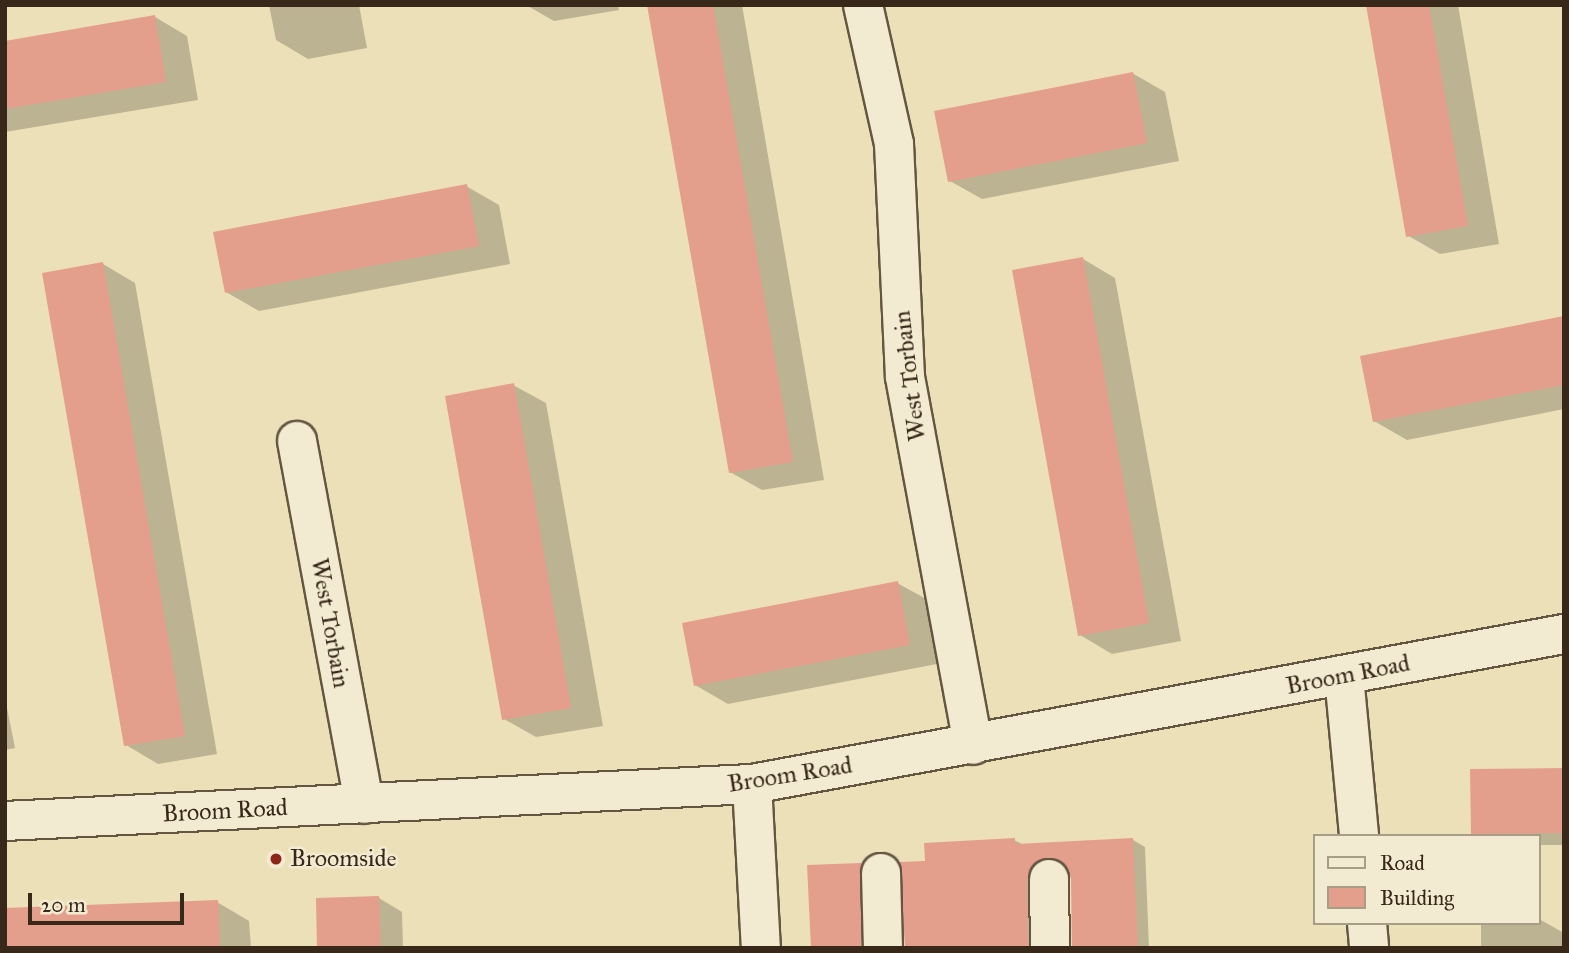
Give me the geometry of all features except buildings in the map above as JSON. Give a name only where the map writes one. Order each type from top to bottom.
[{"type":"street","name":"West Torbain","points":[[863,5],[894,144],[905,377],[973,745]]},
{"type":"street","name":"West Torbain","points":[[297,441],[364,804]]},
{"type":"street","name":"Broom Road","points":[[5,821],[752,784],[1564,634]]},
{"type":"street","points":[[1344,676],[1359,834]]},
{"type":"street","points":[[752,784],[761,948]]},
{"type":"street","points":[[881,873],[883,948]]},
{"type":"street","points":[[1049,879],[1050,948]]},
{"type":"street","points":[[1367,925],[1369,948]]},
{"type":"place","name":"Broomside","points":[[276,859]]}]
